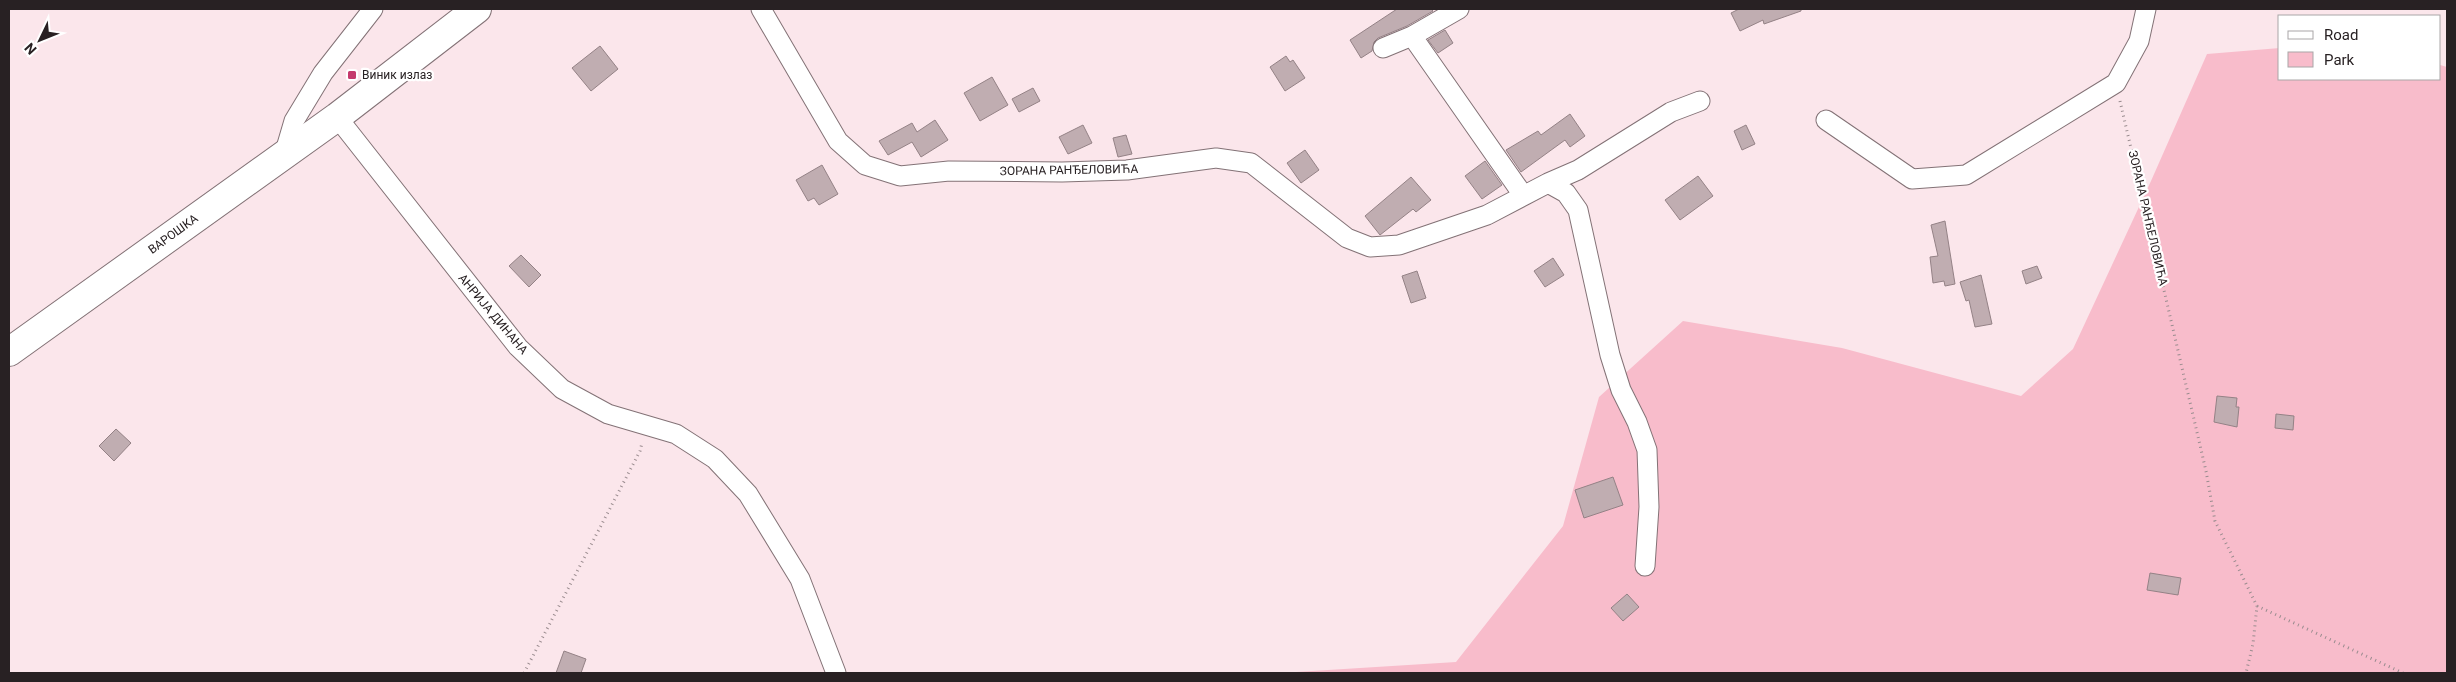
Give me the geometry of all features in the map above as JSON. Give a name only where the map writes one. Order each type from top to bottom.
[{"type":"street","points":[[284,155],[294,121],[322,73],[373,9]]},
{"type":"street","name":"ВАРОШКА","points":[[9,352],[337,117],[477,9]]},
{"type":"street","name":"ЗОРАНА РАНЂЕЛОВИЋА","points":[[761,9],[838,141],[865,165],[900,176],[949,171],[1062,172],[1127,170],[1216,158],[1233,160],[1250,163],[1347,238],[1370,247],[1399,246],[1488,215],[1548,182],[1578,170],[1671,112],[1700,100]]},
{"type":"street","points":[[1383,48],[1412,36],[1459,9]]},
{"type":"street","points":[[1826,120],[1912,179],[1966,175],[2116,83],[2139,41],[2146,9]]},
{"type":"street","points":[[1412,36],[1523,195]]},
{"type":"street","name":"АНРИЈА ДИНАНА","points":[[337,117],[518,347],[562,389],[608,414],[676,434],[715,459],[748,494],[800,579],[836,673]]},
{"type":"street","points":[[1548,182],[1566,193],[1578,210],[1610,355],[1621,390],[1637,422],[1647,450],[1649,507],[1645,566]]},
{"type":"path","name":"ЗОРАНА РАНЂЕЛОВИЋА","points":[[2116,83],[2206,471],[2215,521],[2258,606]]},
{"type":"path","points":[[524,673],[640,451],[646,425]]},
{"type":"path","points":[[2246,673],[2253,644],[2258,606],[2403,673]]},
{"type":"green space","points":[[2278,48],[2278,80],[2441,80],[2441,65],[2447,67],[2447,673],[1280,673],[1456,662],[1563,526],[1599,397],[1683,321],[1842,348],[2021,396],[2073,349],[2151,181],[2207,54]]},
{"type":"building","points":[[1397,9],[1431,9],[1433,11],[1407,26],[1378,38],[1374,42],[1372,51],[1361,58],[1350,40]]},
{"type":"building","points":[[1739,9],[1801,9],[1801,11],[1764,24],[1763,20],[1740,31],[1731,13]]},
{"type":"building","points":[[1445,30],[1453,43],[1438,53],[1428,40]]},
{"type":"building","points":[[600,46],[618,69],[591,91],[572,68]]},
{"type":"building","points":[[1286,56],[1290,62],[1293,60],[1305,78],[1285,91],[1270,67]]},
{"type":"building","points":[[992,77],[1008,105],[980,121],[964,93]]},
{"type":"building","points":[[1033,88],[1040,101],[1019,112],[1012,99]]},
{"type":"building","points":[[1570,114],[1585,136],[1570,147],[1565,140],[1521,172],[1506,150],[1538,131],[1541,135]]},
{"type":"building","points":[[935,120],[948,140],[921,157],[912,142],[888,155],[879,141],[912,123],[917,132]]},
{"type":"building","points":[[1083,125],[1092,143],[1068,154],[1059,137]]},
{"type":"building","points":[[1746,125],[1755,144],[1742,150],[1734,131]]},
{"type":"building","points":[[1126,135],[1132,154],[1118,157],[1113,138]]},
{"type":"building","points":[[1305,150],[1319,170],[1301,183],[1287,163]]},
{"type":"building","points":[[1485,161],[1502,185],[1482,199],[1465,176]]},
{"type":"building","points":[[822,165],[838,194],[819,205],[814,198],[808,201],[796,180]]},
{"type":"building","points":[[1698,176],[1713,196],[1680,220],[1665,200]]},
{"type":"building","points":[[1411,177],[1431,200],[1416,212],[1413,209],[1380,235],[1365,216]]},
{"type":"building","points":[[1945,221],[1955,284],[1945,286],[1944,281],[1933,283],[1930,257],[1938,256],[1931,225]]},
{"type":"building","points":[[521,255],[541,275],[529,287],[509,266]]},
{"type":"building","points":[[1553,258],[1564,275],[1545,287],[1534,271]]},
{"type":"building","points":[[2037,266],[2042,278],[2026,284],[2022,271]]},
{"type":"building","points":[[1417,271],[1426,298],[1411,303],[1402,276]]},
{"type":"building","points":[[1981,275],[1992,324],[1975,327],[1969,300],[1966,301],[1960,282]]},
{"type":"building","points":[[2217,396],[2237,398],[2236,407],[2239,407],[2237,427],[2214,422]]},
{"type":"building","points":[[2276,414],[2294,416],[2293,430],[2275,428]]},
{"type":"building","points":[[116,429],[131,443],[114,461],[99,446]]},
{"type":"building","points":[[1613,477],[1623,505],[1584,518],[1575,490]]},
{"type":"building","points":[[2150,573],[2181,578],[2178,595],[2147,590]]},
{"type":"building","points":[[1627,594],[1639,607],[1623,621],[1611,608]]},
{"type":"building","points":[[564,651],[586,659],[581,673],[556,673]]},
{"type":"place","name":"Виник излаз","points":[[352,75]]}]
